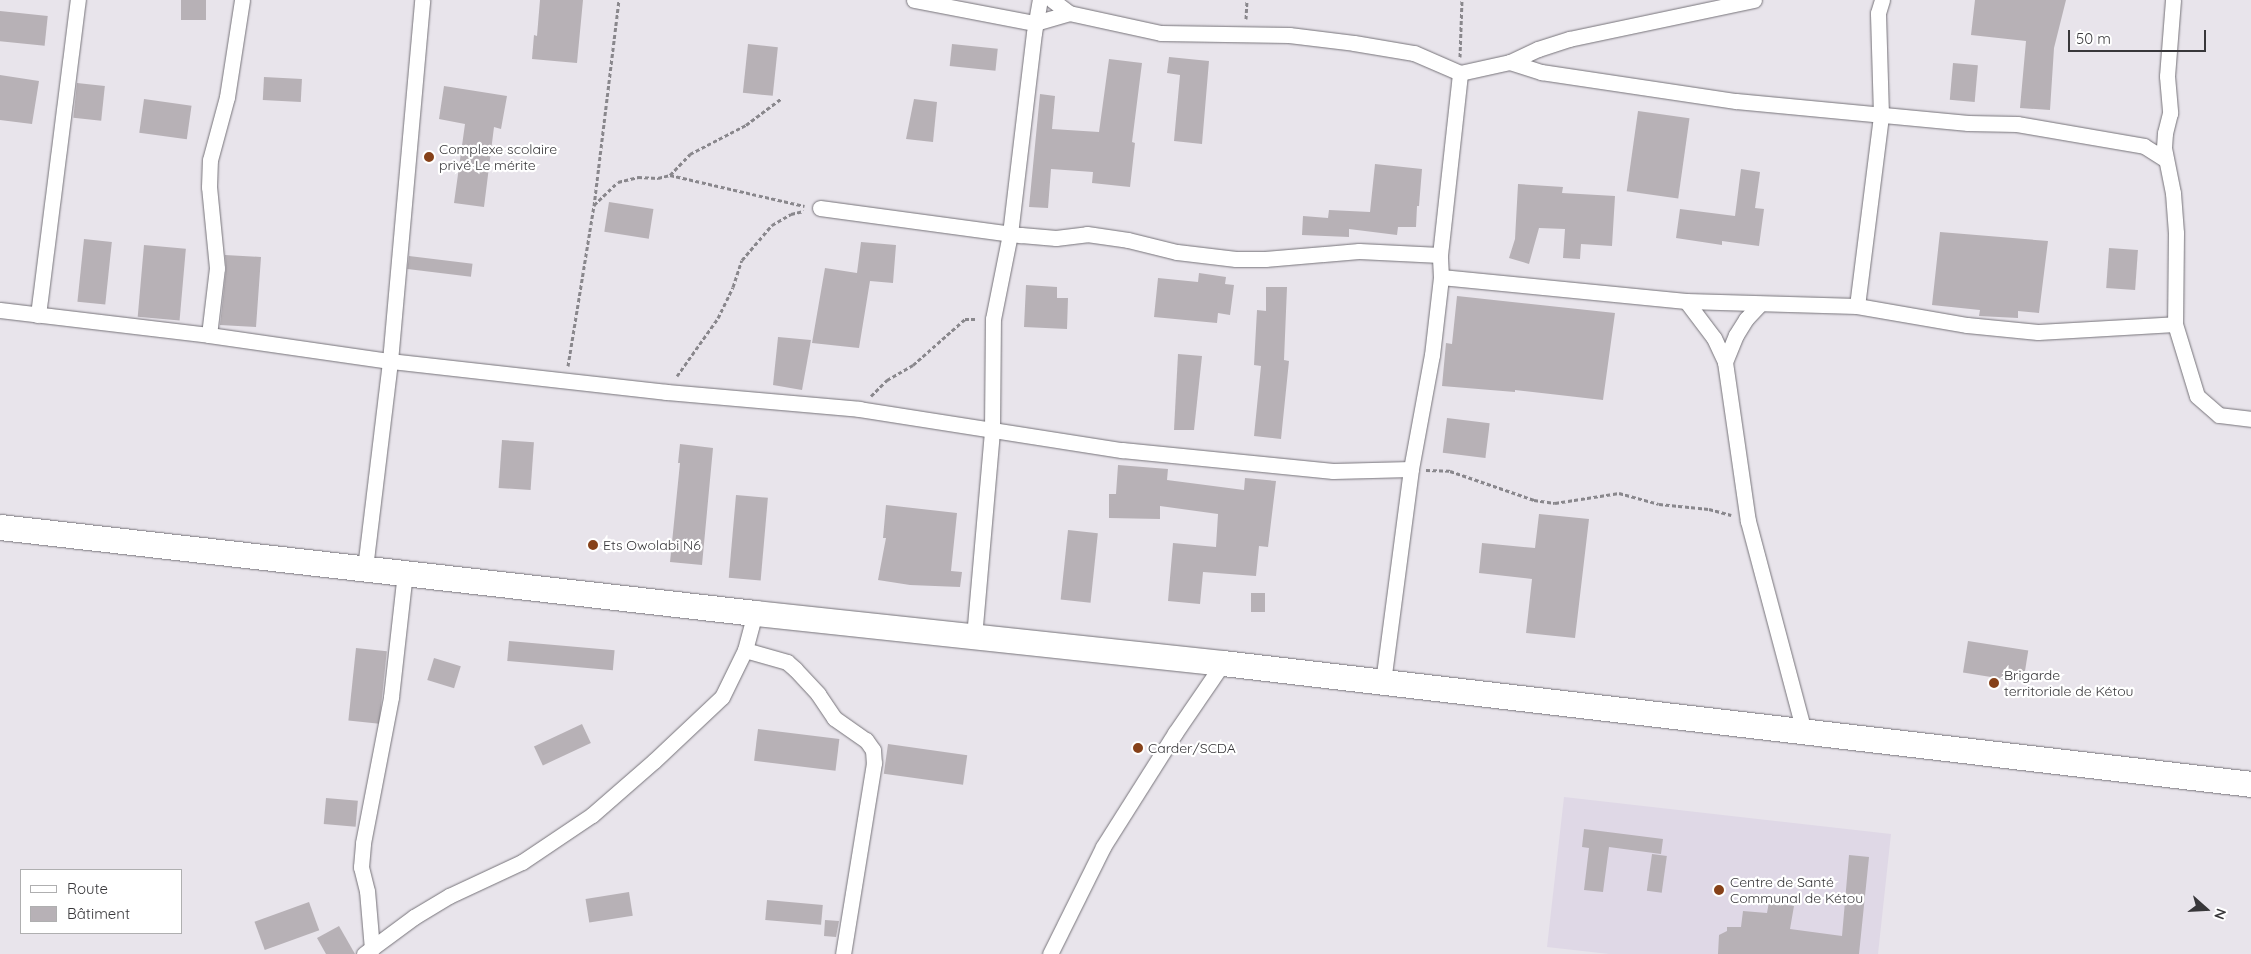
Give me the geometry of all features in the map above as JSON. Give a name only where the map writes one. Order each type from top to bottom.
[{"type":"main road","points":[[0,527],[755,613],[1223,663],[2251,784]]},
{"type":"street","points":[[38,315],[78,0]]},
{"type":"street","points":[[209,335],[217,268],[210,187],[210,160],[227,97],[242,0]]},
{"type":"street","points":[[365,568],[390,361],[422,0]]},
{"type":"street","points":[[914,0],[1035,23],[1069,13]]},
{"type":"street","points":[[974,637],[992,430],[994,319],[1010,234],[1035,23],[1040,0]]},
{"type":"street","points":[[1052,0],[1069,13],[1161,33],[1289,35],[1354,43],[1414,53],[1460,73],[1510,62],[1538,49],[1569,39],[1754,0]]},
{"type":"street","points":[[1856,306],[1881,115],[1878,13],[1882,0]]},
{"type":"street","points":[[2173,0],[2167,76],[2170,113],[2165,133],[2166,160],[2173,193],[2176,233],[2175,324],[2197,396],[2219,415],[2251,420]]},
{"type":"street","points":[[1510,62],[1541,72],[1736,101],[1968,123],[2017,124],[2144,146],[2166,160]]},
{"type":"street","points":[[1383,682],[1411,469],[1432,355],[1441,278],[1440,256],[1460,73]]},
{"type":"street","points":[[2144,146],[2165,133]]},
{"type":"street","points":[[820,208],[1010,234],[1056,238],[1087,234],[1178,252],[1236,259],[1265,259],[1359,252],[1440,256]]},
{"type":"street","points":[[1441,278],[1686,301],[1856,306],[1967,325],[2038,332],[2175,324]]},
{"type":"street","points":[[1686,301],[1714,338],[1725,362],[1748,521],[1804,730]]},
{"type":"street","points":[[1725,362],[1736,335],[1746,319],[1760,304]]},
{"type":"street","points":[[0,310],[209,335],[390,361],[666,392],[859,409],[1122,450],[1324,470],[1411,469]]},
{"type":"street","points":[[368,951],[367,891],[361,867],[363,843],[391,697],[405,572]]},
{"type":"street","points":[[368,951],[414,917],[449,896],[522,862],[592,815],[654,761],[722,697],[745,650],[755,613]]},
{"type":"street","points":[[745,650],[787,662],[818,694],[834,718],[866,740],[873,750],[874,763],[843,954]]},
{"type":"street","points":[[1050,954],[1103,847],[1175,732],[1223,663]]},
{"type":"path","points":[[565,381],[594,206],[619,0]]},
{"type":"path","points":[[1460,73],[1462,0]]},
{"type":"path","points":[[670,175],[690,154],[746,125],[782,98]]},
{"type":"path","points":[[594,206],[618,182],[638,177],[658,178],[670,175],[765,198],[820,208]]},
{"type":"path","points":[[666,392],[718,318],[733,287],[742,260],[772,225],[792,214],[820,208]]},
{"type":"path","points":[[859,409],[887,380],[913,365],[965,319],[994,319]]},
{"type":"path","points":[[1411,469],[1450,471],[1534,500],[1554,503],[1620,493],[1659,504],[1709,509],[1748,521]]},
{"type":"shaded area","name":"Centre de Santé Communal de Kétou","points":[[1564,797],[1891,834],[1878,954],[1609,954],[1547,947]]},
{"type":"building","points":[[181,0],[206,0],[206,20],[181,20]]},
{"type":"building","points":[[540,0],[583,0],[577,63],[532,59],[534,35],[537,36]]},
{"type":"building","points":[[1975,0],[2066,0],[2054,48],[2050,110],[2020,108],[2026,41],[1971,35]]},
{"type":"building","points":[[0,11],[48,16],[45,46],[0,41]]},
{"type":"building","points":[[748,44],[778,47],[773,96],[743,93]]},
{"type":"building","points":[[952,44],[998,49],[995,71],[950,66]]},
{"type":"building","points":[[1169,57],[1209,61],[1202,144],[1174,141],[1180,75],[1167,73]]},
{"type":"building","points":[[1109,59],[1142,63],[1132,142],[1135,143],[1130,187],[1092,183],[1093,172],[1051,169],[1048,208],[1029,207],[1040,94],[1055,96],[1052,129],[1099,132]]},
{"type":"building","points":[[1953,63],[1978,65],[1975,102],[1950,100]]},
{"type":"building","points":[[0,75],[39,81],[32,124],[0,120]]},
{"type":"building","points":[[264,77],[302,79],[301,102],[263,100]]},
{"type":"building","points":[[77,83],[105,86],[101,121],[73,118]]},
{"type":"building","points":[[444,86],[507,96],[501,129],[494,127],[484,207],[454,203],[465,124],[439,119]]},
{"type":"building","points":[[144,99],[192,106],[187,139],[139,133]]},
{"type":"building","points":[[914,99],[937,102],[933,142],[906,139]]},
{"type":"building","points":[[1638,111],[1689,118],[1678,198],[1627,191]]},
{"type":"building","points":[[1375,164],[1422,169],[1416,227],[1398,227],[1397,235],[1349,229],[1349,237],[1302,235],[1303,216],[1328,218],[1329,210],[1370,212]]},
{"type":"building","points":[[1741,169],[1760,172],[1755,208],[1764,209],[1759,246],[1722,241],[1722,245],[1676,238],[1680,209],[1735,216]]},
{"type":"building","points":[[1518,184],[1563,187],[1562,193],[1615,196],[1612,246],[1581,244],[1580,259],[1563,258],[1565,229],[1539,228],[1529,264],[1509,258],[1515,239]]},
{"type":"building","points":[[609,202],[653,209],[649,239],[604,232]]},
{"type":"building","points":[[1940,232],[2048,241],[2039,313],[2018,311],[2018,318],[1979,316],[1980,310],[1932,305]]},
{"type":"building","points":[[84,239],[112,242],[105,305],[77,302]]},
{"type":"building","points":[[861,242],[896,245],[893,283],[870,281],[859,348],[812,343],[825,268],[857,273]]},
{"type":"building","points":[[144,245],[186,249],[180,320],[138,317]]},
{"type":"building","points":[[2109,248],[2138,250],[2135,290],[2106,288]]},
{"type":"building","points":[[225,255],[261,257],[256,327],[220,325],[226,269]]},
{"type":"building","points":[[409,256],[473,264],[471,277],[407,269]]},
{"type":"building","points":[[1199,273],[1226,277],[1225,284],[1234,285],[1230,315],[1218,313],[1217,323],[1154,317],[1158,278],[1198,282]]},
{"type":"building","points":[[1026,285],[1057,287],[1057,298],[1068,298],[1067,329],[1024,327]]},
{"type":"building","points":[[1266,287],[1287,287],[1284,360],[1289,361],[1281,439],[1254,436],[1261,366],[1254,365],[1257,310],[1266,311]]},
{"type":"building","points":[[1457,296],[1615,313],[1603,400],[1515,390],[1515,392],[1442,386],[1446,343],[1452,344]]},
{"type":"building","points":[[778,337],[811,340],[802,390],[773,385]]},
{"type":"building","points":[[1178,354],[1202,356],[1194,430],[1174,430]]},
{"type":"building","points":[[1447,418],[1490,423],[1485,458],[1443,453]]},
{"type":"building","points":[[502,440],[534,442],[531,490],[499,488]]},
{"type":"building","points":[[680,444],[713,448],[702,565],[670,562],[680,463],[678,463]]},
{"type":"building","points":[[1118,465],[1168,469],[1167,480],[1244,490],[1245,478],[1276,481],[1268,547],[1259,546],[1256,576],[1203,572],[1200,604],[1168,601],[1173,543],[1216,547],[1218,514],[1160,506],[1160,519],[1109,518],[1109,494],[1116,494]]},
{"type":"building","points":[[736,495],[768,498],[761,580],[729,578]]},
{"type":"building","points":[[886,505],[957,513],[951,571],[962,572],[960,587],[910,585],[878,580],[886,538],[883,538]]},
{"type":"building","points":[[1539,514],[1589,519],[1575,638],[1526,633],[1532,579],[1479,573],[1482,543],[1535,548]]},
{"type":"building","points":[[1068,530],[1098,533],[1091,603],[1061,600]]},
{"type":"building","points":[[1251,593],[1265,593],[1265,612],[1251,612]]},
{"type":"building","points":[[509,641],[615,650],[613,670],[507,661]]},
{"type":"building","points":[[1968,641],[2028,651],[2023,682],[1963,673]]},
{"type":"building","points":[[356,648],[387,651],[379,724],[348,721]]},
{"type":"building","points":[[434,658],[461,666],[454,688],[427,680]]},
{"type":"building","points":[[582,724],[591,743],[543,765],[534,746]]},
{"type":"building","points":[[758,729],[839,739],[835,771],[754,761]]},
{"type":"building","points":[[888,744],[967,755],[963,785],[884,774]]},
{"type":"building","points":[[326,798],[358,801],[356,827],[324,824]]},
{"type":"building","points":[[1584,829],[1663,839],[1661,854],[1609,847],[1603,892],[1584,890],[1589,848],[1582,847]]},
{"type":"building","points":[[1652,854],[1667,856],[1662,893],[1647,891]]},
{"type":"building","points":[[1849,855],[1869,857],[1859,954],[1718,954],[1719,935],[1727,931],[1727,927],[1741,927],[1743,911],[1767,913],[1769,902],[1794,906],[1790,929],[1842,936]]},
{"type":"building","points":[[629,892],[633,916],[589,923],[586,899]]},
{"type":"building","points":[[767,900],[823,905],[821,925],[765,920]]},
{"type":"building","points":[[309,902],[319,930],[265,950],[254,922]]},
{"type":"building","points":[[825,920],[839,921],[836,937],[824,936]]},
{"type":"building","points":[[339,926],[355,954],[326,954],[317,938]]},
{"type":"place","name":"Complexe scolaire privé Le mérite","points":[[429,157]]},
{"type":"place","name":"Ets Owolabi N6","points":[[593,545]]},
{"type":"place","name":"Brigarde territoriale de Kétou","points":[[1994,683]]},
{"type":"place","name":"Carder/SCDA","points":[[1138,748]]},
{"type":"place","name":"Centre de Santé Communal de Kétou","points":[[1719,890]]}]
